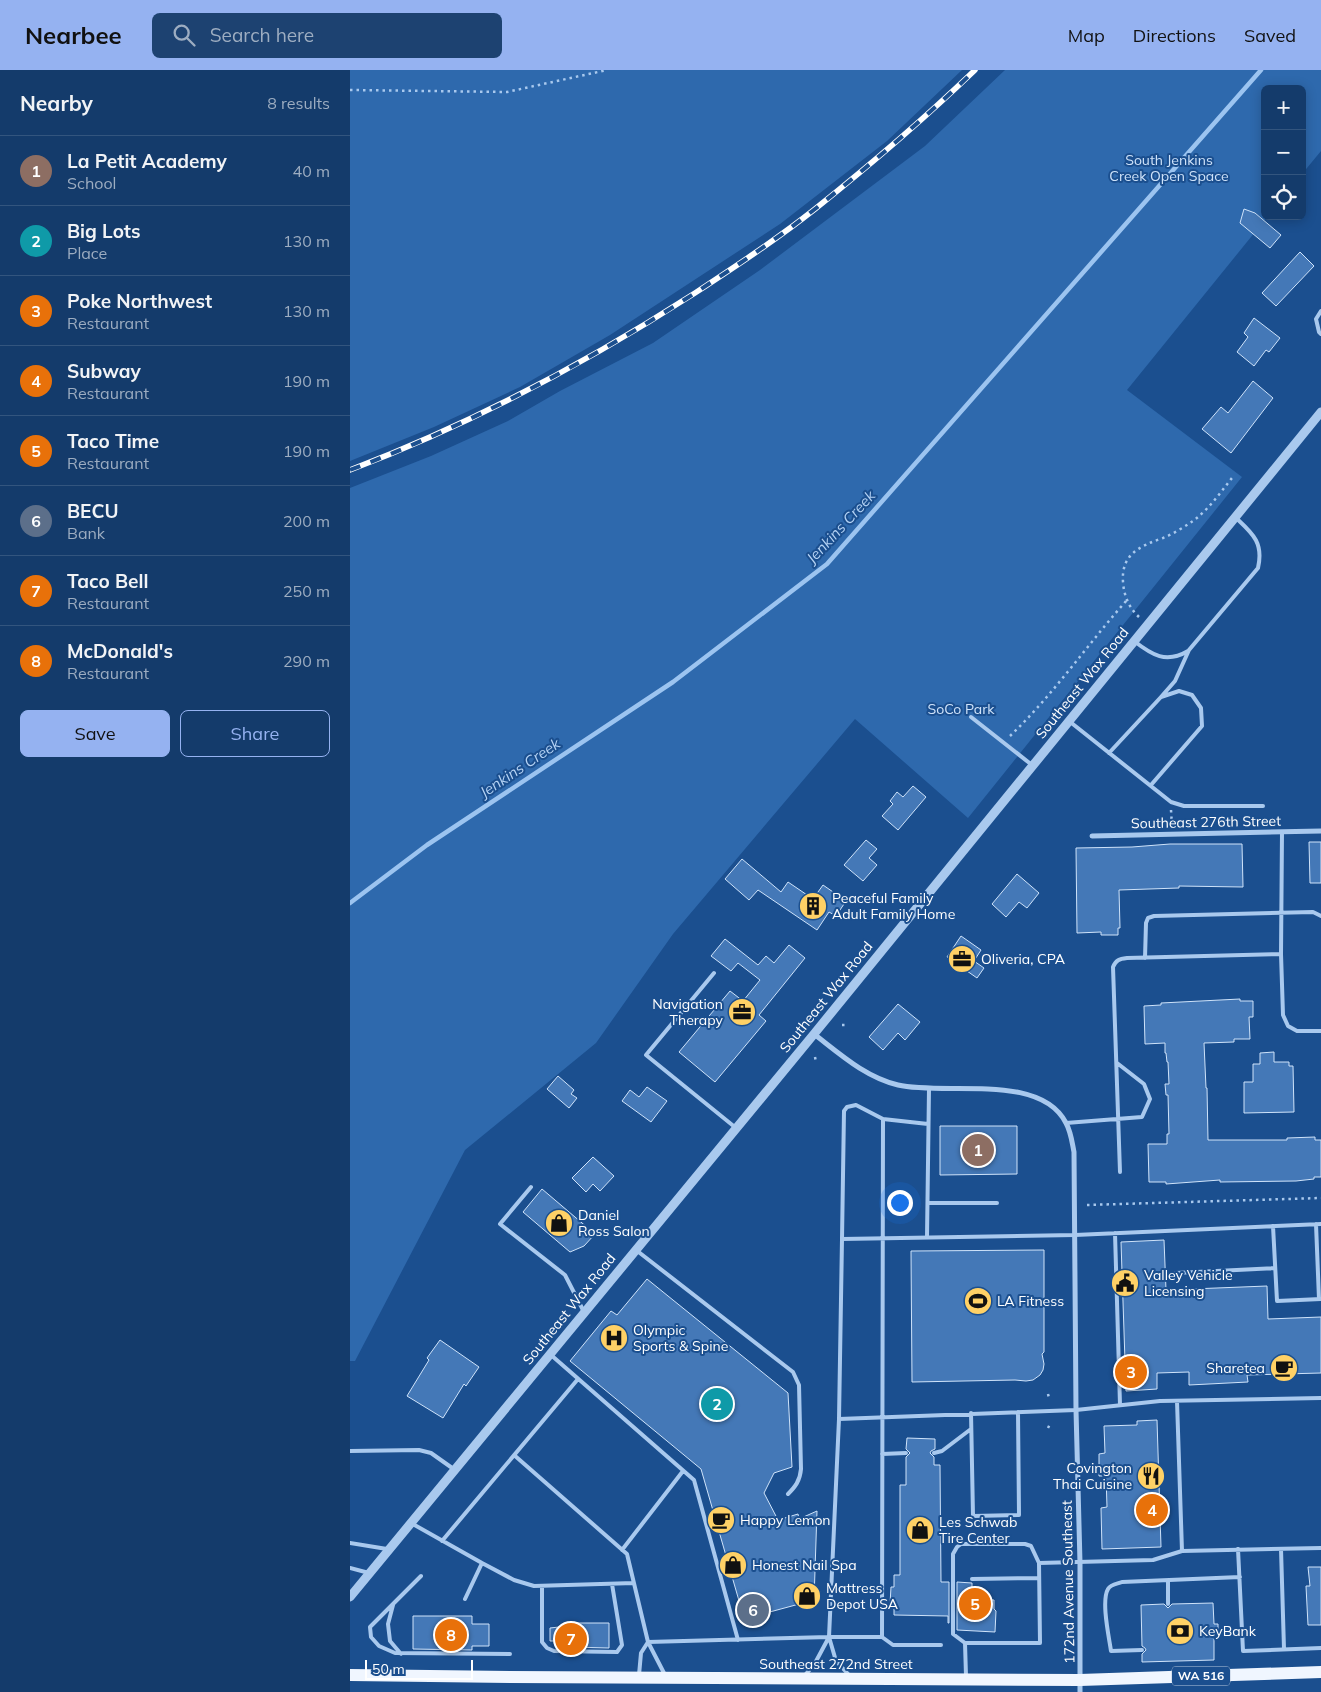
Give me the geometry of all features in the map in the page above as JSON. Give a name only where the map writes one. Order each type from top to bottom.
[{"type":"main road","name":"Southeast 272nd Street","points":[[350,1675],[966,1679],[1080,1686],[1321,1672]]},
{"type":"street","name":"Southeast Wax Road","points":[[350,1597],[814,1034],[1321,412]]},
{"type":"street","name":"Southeast 276th Street","points":[[1092,836],[1321,831]]},
{"type":"street","points":[[814,1034],[876,1078],[898,1085],[929,1090]]},
{"type":"street","name":"172nd Avenue Southeast","points":[[929,1090],[1018,1091],[1034,1096],[1048,1104],[1061,1115],[1071,1138],[1074,1152],[1080,1686]]},
{"type":"lane","points":[[1321,311],[1316,319],[1318,332],[1321,334]]},
{"type":"lane","points":[[1109,753],[1175,681],[1189,650],[1258,568],[1260,559],[1255,536],[1235,517]]},
{"type":"lane","points":[[1134,641],[1152,655],[1178,657],[1189,650]]},
{"type":"lane","points":[[1152,785],[1202,726],[1201,708],[1192,695],[1179,691],[1161,697]]},
{"type":"lane","points":[[971,717],[1032,765]]},
{"type":"lane","points":[[1069,721],[1152,785],[1170,802],[1184,806],[1263,806]]},
{"type":"lane","points":[[1282,832],[1281,954],[1283,1015],[1288,1026],[1297,1031],[1321,1031]]},
{"type":"lane","points":[[1145,958],[1146,923],[1148,918],[1154,916],[1313,912],[1321,916]]},
{"type":"lane","points":[[1120,1172],[1113,967],[1115,962],[1119,959],[1281,954]]},
{"type":"lane","points":[[714,973],[646,1055],[736,1128]]},
{"type":"lane","points":[[1066,1123],[1142,1117],[1150,1099],[1144,1084],[1117,1063]]},
{"type":"lane","points":[[927,1237],[929,1090]]},
{"type":"lane","points":[[852,1679],[836,1661],[829,1637],[839,1419],[844,1111],[847,1107],[856,1105],[883,1119],[928,1124]]},
{"type":"lane","points":[[882,1637],[883,1119]]},
{"type":"lane","points":[[532,1187],[500,1224],[565,1275],[584,1312]]},
{"type":"lane","points":[[928,1203],[997,1203]]},
{"type":"lane","points":[[842,1239],[1075,1235],[1318,1224],[1320,1299],[1277,1301],[1274,1226]]},
{"type":"lane","points":[[1115,1233],[1120,1405]]},
{"type":"lane","points":[[636,1250],[793,1372],[797,1378],[799,1385],[801,1476],[797,1485],[788,1494]]},
{"type":"lane","points":[[1176,1273],[1275,1268]]},
{"type":"lane","points":[[550,1354],[694,1480],[738,1640]]},
{"type":"lane","points":[[442,1541],[578,1379]]},
{"type":"lane","points":[[839,1419],[1076,1410],[1177,1401],[1321,1398]]},
{"type":"lane","points":[[1177,1401],[1182,1551]]},
{"type":"lane","points":[[971,1413],[973,1516],[1019,1516],[1018,1412]]},
{"type":"lane","points":[[934,1453],[942,1451],[971,1429]]},
{"type":"lane","points":[[350,1450],[420,1450],[431,1453],[455,1470]]},
{"type":"lane","points":[[882,1454],[906,1453]]},
{"type":"lane","points":[[514,1455],[627,1554],[648,1642],[667,1678]]},
{"type":"lane","points":[[622,1550],[683,1471]]},
{"type":"lane","points":[[411,1523],[514,1580],[534,1586],[634,1583]]},
{"type":"lane","points":[[350,1543],[389,1549]]},
{"type":"lane","points":[[961,1544],[1025,1544],[1031,1546],[1039,1563],[1039,1578],[1040,1642],[965,1643],[953,1634],[953,1554],[961,1544]]},
{"type":"lane","points":[[1281,1548],[1284,1650]]},
{"type":"lane","points":[[1039,1563],[1152,1560],[1182,1551],[1321,1548]]},
{"type":"lane","points":[[1238,1550],[1244,1651],[1321,1648]]},
{"type":"lane","points":[[465,1600],[482,1563]]},
{"type":"lane","points":[[350,1568],[369,1574]]},
{"type":"lane","points":[[421,1576],[370,1627],[371,1637],[379,1646],[401,1654],[510,1654]]},
{"type":"lane","points":[[1142,1650],[1111,1651],[1105,1605],[1107,1590],[1112,1585],[1122,1582],[1240,1577]]},
{"type":"lane","points":[[972,1579],[1039,1578]]},
{"type":"lane","points":[[1168,1581],[1168,1604]]},
{"type":"lane","points":[[542,1586],[542,1642],[547,1648],[554,1652],[617,1652],[622,1645],[612,1584]]},
{"type":"lane","points":[[393,1605],[388,1624],[390,1641],[401,1654]]},
{"type":"lane","points":[[802,1679],[814,1665],[829,1637]]},
{"type":"lane","points":[[648,1642],[882,1637],[893,1645],[941,1645]]},
{"type":"lane","points":[[639,1678],[641,1653],[648,1642]]},
{"type":"lane","points":[[965,1643],[966,1679]]},
{"type":"path","points":[[350,90],[508,92],[607,70]]},
{"type":"path","points":[[1147,624],[1135,614],[1124,590],[1124,569],[1132,555],[1145,544],[1173,533],[1194,520],[1214,502],[1232,478]]},
{"type":"path","points":[[1003,742],[1052,692],[1127,600]]},
{"type":"path","points":[[1170,802],[1172,834]]},
{"type":"path","points":[[842,1025],[847,1025]]},
{"type":"path","points":[[815,1057],[816,1062]]},
{"type":"path","points":[[1088,1205],[1321,1198]]},
{"type":"path","points":[[1048,1394],[1049,1398]]},
{"type":"path","points":[[1048,1428],[1050,1424]]},
{"type":"green space","points":[[350,70],[962,70],[887,141],[780,224],[610,335],[520,387],[434,427],[350,461]]},
{"type":"green space","points":[[1005,70],[1321,70],[1321,151],[1306,169],[1306,85],[1261,85],[1261,220],[1265,220],[1127,390],[1242,477],[968,818],[855,719],[673,934],[596,1043],[465,1150],[355,1361],[350,1361],[350,488],[431,456],[508,421],[560,391],[653,343],[760,270],[925,146]]},
{"type":"building","points":[[1244,209],[1255,213],[1281,235],[1270,248],[1240,223]]},
{"type":"building","points":[[1300,252],[1314,266],[1276,306],[1262,293]]},
{"type":"building","points":[[1254,318],[1280,338],[1269,352],[1266,350],[1254,366],[1237,352],[1248,337],[1244,333]]},
{"type":"building","points":[[1253,381],[1273,398],[1231,453],[1202,429],[1221,407],[1228,413]]},
{"type":"building","points":[[913,786],[926,797],[898,830],[882,816],[893,804],[890,801],[897,792],[903,797]]},
{"type":"building","points":[[866,840],[877,849],[869,858],[877,865],[863,881],[844,865]]},
{"type":"building","points":[[1309,842],[1321,842],[1321,883],[1310,883]]},
{"type":"building","points":[[1170,844],[1242,844],[1243,887],[1179,886],[1179,888],[1119,890],[1120,928],[1118,928],[1118,935],[1101,935],[1101,932],[1077,933],[1076,848]]},
{"type":"building","name":"Peaceful Family Adult Family Home","points":[[742,859],[781,892],[788,882],[813,899],[823,885],[846,901],[836,916],[829,912],[817,930],[758,890],[749,900],[725,879]]},
{"type":"building","points":[[1017,874],[1039,893],[1027,908],[1019,902],[1006,917],[992,904]]},
{"type":"building","name":"Oliveria, CPA","points":[[961,936],[981,950],[974,961],[984,968],[977,978],[947,957]]},
{"type":"building","points":[[725,939],[758,965],[766,956],[774,963],[789,945],[805,958],[759,1015],[766,1021],[715,1082],[679,1052],[730,991],[743,1001],[760,980],[738,963],[731,971],[711,956]]},
{"type":"building","points":[[1240,999],[1240,1001],[1253,1001],[1253,1017],[1249,1017],[1250,1039],[1234,1039],[1234,1042],[1204,1043],[1208,1140],[1287,1140],[1287,1138],[1315,1137],[1315,1140],[1321,1140],[1321,1177],[1296,1181],[1220,1182],[1220,1180],[1166,1184],[1166,1182],[1149,1182],[1148,1144],[1167,1144],[1167,1134],[1169,1134],[1168,1095],[1166,1095],[1165,1084],[1169,1084],[1165,1043],[1145,1044],[1144,1006],[1161,1005],[1161,1003]]},
{"type":"building","points":[[898,1004],[920,1022],[905,1040],[898,1033],[883,1050],[869,1037]]},
{"type":"building","points":[[1274,1052],[1274,1062],[1289,1062],[1289,1066],[1293,1066],[1294,1112],[1244,1113],[1244,1082],[1253,1082],[1253,1064],[1260,1064],[1260,1053]]},
{"type":"building","points":[[558,1076],[574,1090],[571,1094],[577,1098],[569,1108],[547,1089]]},
{"type":"building","points":[[647,1087],[667,1101],[651,1122],[622,1101],[630,1090],[639,1097]]},
{"type":"building","points":[[940,1126],[1017,1126],[1017,1174],[940,1175]]},
{"type":"building","points":[[593,1157],[614,1176],[600,1191],[593,1184],[586,1192],[572,1178]]},
{"type":"building","name":"Daniel Ross Salon","points":[[542,1189],[595,1234],[584,1246],[570,1252],[523,1212]]},
{"type":"building","points":[[1164,1240],[1166,1290],[1267,1286],[1268,1319],[1321,1317],[1321,1373],[1247,1375],[1248,1382],[1189,1385],[1189,1372],[1157,1373],[1157,1389],[1126,1391],[1121,1242]]},
{"type":"building","name":"LA Fitness","points":[[1044,1250],[1044,1352],[1042,1354],[1044,1364],[1040,1375],[1033,1380],[1026,1381],[912,1382],[911,1251]]},
{"type":"building","points":[[647,1279],[788,1393],[792,1467],[774,1473],[764,1493],[778,1520],[798,1514],[799,1519],[817,1511],[814,1600],[755,1616],[756,1622],[746,1625],[701,1469],[570,1361],[611,1311],[617,1315]]},
{"type":"building","points":[[440,1340],[479,1367],[466,1386],[464,1384],[443,1418],[407,1396],[429,1360],[427,1358]]},
{"type":"building","points":[[1157,1420],[1161,1547],[1102,1549],[1101,1508],[1107,1507],[1106,1476],[1099,1476],[1099,1454],[1105,1453],[1104,1426],[1137,1425],[1137,1421]]},
{"type":"building","name":"Les Schwab Tire Center","points":[[907,1438],[935,1439],[935,1449],[930,1453],[934,1457],[934,1465],[940,1465],[941,1582],[949,1582],[949,1623],[948,1616],[894,1615],[894,1604],[890,1604],[891,1587],[894,1587],[894,1575],[900,1575],[900,1485],[906,1485],[906,1457],[910,1453],[906,1449]]},
{"type":"building","points":[[1308,1567],[1321,1567],[1321,1625],[1308,1625],[1306,1586],[1310,1586]]},
{"type":"building","points":[[957,1582],[972,1583],[972,1599],[994,1600],[994,1609],[996,1611],[995,1632],[957,1630]]},
{"type":"building","name":"KeyBank","points":[[1213,1603],[1214,1624],[1218,1624],[1218,1638],[1214,1639],[1214,1660],[1142,1662],[1142,1654],[1146,1650],[1142,1646],[1141,1605],[1164,1604],[1168,1608],[1172,1604]]},
{"type":"building","points":[[413,1616],[472,1616],[472,1624],[489,1624],[489,1646],[472,1646],[472,1650],[413,1649]]},
{"type":"building","points":[[568,1623],[609,1623],[609,1648],[567,1647],[559,1646],[559,1641],[550,1641],[550,1628],[568,1626]]},
{"type":"waterway","name":"Jenkins Creek","points":[[350,903],[427,845],[673,682],[827,564],[1261,70]]},
{"type":"railway","points":[[350,470],[440,433],[570,368],[695,293],[771,242],[815,209],[856,176],[975,70]]},
{"type":"place","name":"Peaceful Family Adult Family Home","points":[[813,906]]},
{"type":"place","name":"Oliveria, CPA","points":[[962,959]]},
{"type":"place","name":"Navigation Therapy","points":[[742,1012]]},
{"type":"place","name":"La Petit Academy","points":[[978,1150]]},
{"type":"place","name":"Daniel Ross Salon","points":[[559,1223]]},
{"type":"place","name":"Valley Vehicle Licensing","points":[[1125,1283]]},
{"type":"place","name":"LA Fitness","points":[[978,1301]]},
{"type":"place","name":"Olympic Sports & Spine","points":[[614,1338]]},
{"type":"place","name":"Sharetea","points":[[1284,1368]]},
{"type":"place","name":"Poke Northwest","points":[[1131,1372]]},
{"type":"place","name":"Big Lots","points":[[717,1404]]},
{"type":"place","name":"Covington Thai Cuisine","points":[[1151,1476]]},
{"type":"place","name":"Subway","points":[[1152,1510]]},
{"type":"place","name":"Happy Lemon","points":[[721,1520]]},
{"type":"place","name":"Les Schwab Tire Center","points":[[920,1530]]},
{"type":"place","name":"Honest Nail Spa","points":[[733,1565]]},
{"type":"place","name":"Mattress Depot USA","points":[[807,1596]]},
{"type":"place","name":"Taco Time","points":[[975,1604]]},
{"type":"place","name":"BECU","points":[[753,1610]]},
{"type":"place","name":"KeyBank","points":[[1180,1631]]},
{"type":"place","name":"McDonald's","points":[[451,1635]]},
{"type":"place","name":"Taco Bell","points":[[571,1639]]},
{"type":"park label","name":"South Jenkins Creek Open Space","points":[[1169,168]]},
{"type":"park label","name":"SoCo Park","points":[[961,709]]}]
